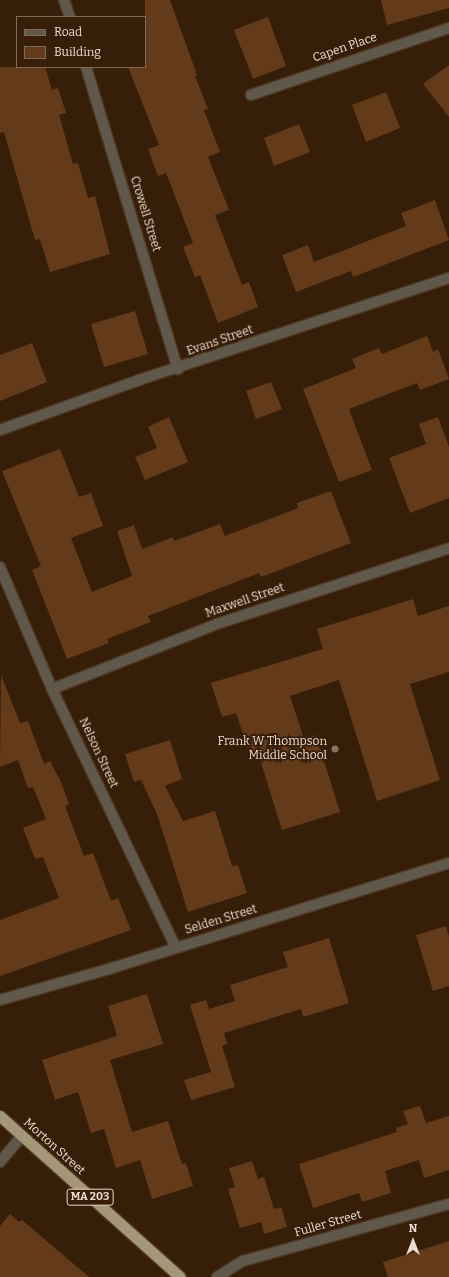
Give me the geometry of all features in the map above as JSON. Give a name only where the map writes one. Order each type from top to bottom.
[{"type":"highway","name":"Morton Street","points":[[0,1116],[180,1277]]},
{"type":"street","points":[[64,0],[70,16]]},
{"type":"street","name":"Capen Place","points":[[251,95],[449,28]]},
{"type":"street","name":"Crowell Street","points":[[86,68],[178,369]]},
{"type":"street","name":"Evans Street","points":[[0,430],[139,380],[178,369],[449,278]]},
{"type":"street","name":"Maxwell Street","points":[[52,689],[216,624],[449,548]]},
{"type":"street","name":"Nelson Street","points":[[0,567],[52,689],[176,948]]},
{"type":"street","name":"Selden Street","points":[[0,1000],[176,948],[449,864]]},
{"type":"street","points":[[0,1162],[22,1136]]},
{"type":"street","name":"Fuller Street","points":[[217,1277],[243,1261],[449,1204]]},
{"type":"building","points":[[145,0],[170,0],[197,75],[195,76],[208,109],[204,110],[220,152],[208,157],[229,210],[215,215],[242,285],[249,282],[258,307],[218,323],[200,275],[195,277],[183,247],[193,243],[166,173],[158,176],[148,149],[159,145],[128,68],[146,68]]},
{"type":"building","points":[[381,0],[449,0],[449,8],[387,25]]},
{"type":"building","points":[[268,17],[286,66],[253,79],[234,30]]},
{"type":"building","points":[[449,65],[449,117],[423,84]]},
{"type":"building","points":[[0,67],[45,68],[52,90],[58,88],[66,113],[59,115],[73,164],[78,163],[88,198],[95,196],[110,254],[50,272],[40,239],[35,240],[4,132],[0,133]]},
{"type":"building","points":[[386,92],[400,128],[366,142],[352,105]]},
{"type":"building","points":[[299,124],[310,152],[274,166],[264,138]]},
{"type":"building","points":[[435,200],[449,240],[353,277],[351,271],[296,292],[282,255],[308,245],[314,262],[406,226],[401,213]]},
{"type":"building","points":[[135,311],[148,354],[104,367],[91,324]]},
{"type":"building","points":[[427,336],[433,352],[438,349],[449,379],[420,390],[417,383],[349,409],[372,470],[339,482],[303,389],[356,368],[352,359],[379,348],[382,354]]},
{"type":"building","points":[[32,343],[47,382],[0,401],[0,355]]},
{"type":"building","points":[[271,382],[282,409],[256,419],[246,391]]},
{"type":"building","points":[[169,417],[188,462],[145,480],[135,457],[157,448],[148,427]]},
{"type":"building","points":[[438,417],[449,447],[449,498],[410,513],[389,458],[426,444],[419,424]]},
{"type":"building","points":[[60,449],[79,497],[91,493],[103,526],[71,538],[92,592],[132,576],[117,531],[134,525],[142,549],[173,537],[174,541],[220,524],[225,536],[298,508],[297,503],[331,491],[351,543],[261,577],[259,573],[148,616],[151,622],[107,639],[109,643],[67,659],[32,570],[41,566],[2,471]]},
{"type":"building","points":[[413,599],[418,616],[449,606],[449,672],[410,684],[440,780],[377,801],[339,680],[290,696],[304,739],[316,735],[340,812],[282,830],[258,753],[250,755],[236,713],[222,717],[211,683],[323,649],[317,629]]},
{"type":"building","points":[[1,675],[20,723],[28,721],[44,764],[50,761],[61,782],[69,804],[65,806],[84,856],[93,853],[111,901],[118,898],[131,930],[0,976],[0,920],[59,898],[43,857],[35,859],[23,828],[46,819],[33,787],[28,788],[18,760],[0,767]]},
{"type":"building","points":[[170,740],[182,779],[165,786],[183,821],[215,811],[232,866],[238,865],[247,893],[188,912],[157,814],[141,780],[134,782],[125,754]]},
{"type":"building","points":[[446,926],[449,937],[449,986],[433,991],[416,935]]},
{"type":"building","points":[[329,938],[349,1003],[303,1017],[301,1009],[224,1033],[227,1044],[222,1046],[235,1087],[191,1100],[184,1080],[211,1072],[190,1005],[206,1000],[209,1009],[235,1001],[230,985],[288,967],[283,952]]},
{"type":"building","points":[[147,994],[163,1044],[110,1060],[132,1132],[168,1121],[182,1164],[186,1163],[193,1186],[152,1199],[140,1160],[116,1168],[104,1129],[91,1133],[78,1092],[55,1100],[42,1060],[117,1036],[108,1006]]},
{"type":"building","points":[[420,1106],[426,1123],[449,1116],[449,1170],[424,1178],[419,1160],[385,1171],[391,1193],[362,1202],[359,1193],[313,1208],[299,1164],[397,1132],[396,1128],[408,1124],[403,1111]]},
{"type":"building","points":[[252,1161],[258,1179],[264,1177],[274,1209],[281,1207],[287,1227],[264,1234],[261,1222],[240,1228],[228,1189],[235,1187],[229,1168]]},
{"type":"building","points":[[10,1214],[19,1222],[22,1220],[89,1277],[0,1277],[0,1226]]},
{"type":"building","points":[[449,1241],[449,1277],[388,1277],[383,1262]]},
{"type":"place","name":"Frank W Thompson Middle School","points":[[335,749]]}]
